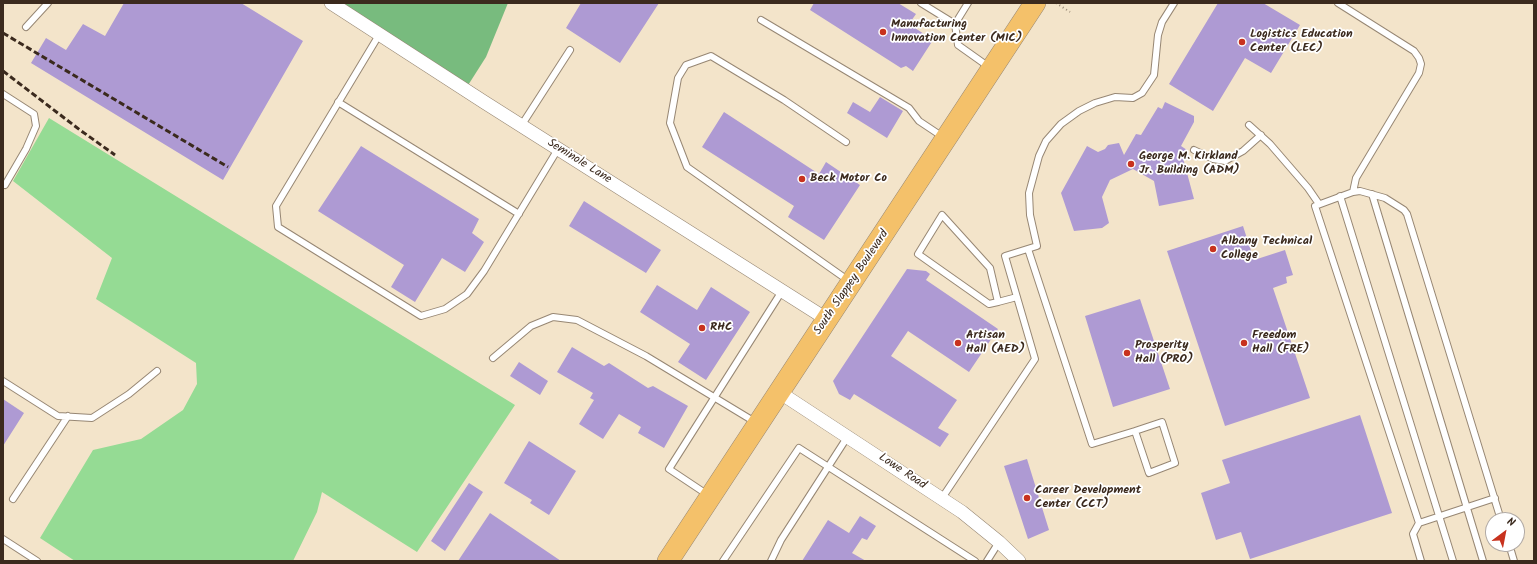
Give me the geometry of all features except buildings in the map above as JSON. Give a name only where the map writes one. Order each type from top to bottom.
[{"type":"main road","name":"South Slappey Boulevard","points":[[668,561],[828,320],[1035,3]]},
{"type":"street","name":"Seminole Lane","points":[[331,3],[521,126],[828,320]]},
{"type":"street","name":"Lowe Road","points":[[779,392],[942,498],[999,542],[1019,561]]},
{"type":"lane","points":[[26,27],[48,3]]},
{"type":"lane","points":[[921,3],[955,24]]},
{"type":"lane","points":[[968,3],[955,24],[958,45],[992,69]]},
{"type":"lane","points":[[942,498],[1035,359],[1005,256],[1037,246],[1030,215],[1029,193],[1033,174],[1046,141],[1061,124],[1079,111],[1095,103],[1115,97],[1133,98],[1142,93],[1154,75],[1158,34],[1162,22],[1174,3]]},
{"type":"lane","points":[[1338,3],[1414,51],[1420,58],[1421,64],[1419,73],[1356,178],[1353,192]]},
{"type":"lane","points":[[761,20],[909,108],[919,121],[946,139]]},
{"type":"lane","points":[[379,35],[276,206],[278,227],[421,316],[445,309],[467,294],[558,149]]},
{"type":"lane","points":[[521,126],[570,50]]},
{"type":"lane","points":[[846,142],[784,100],[711,56],[686,65],[678,78],[670,123],[687,167],[852,283]]},
{"type":"lane","points":[[3,94],[34,114],[36,126],[26,149],[5,185],[3,184]]},
{"type":"lane","points":[[338,102],[518,214]]},
{"type":"lane","points":[[1249,125],[1261,135],[1308,188],[1319,204]]},
{"type":"lane","points":[[1194,150],[1213,159],[1225,161],[1243,151],[1261,135]]},
{"type":"lane","points":[[1419,523],[1315,206],[1353,192],[1360,191],[1385,198],[1404,210],[1407,214],[1499,512]]},
{"type":"lane","points":[[1372,194],[1483,561]]},
{"type":"lane","points":[[1340,196],[1453,561]]},
{"type":"lane","points":[[998,302],[990,268],[942,215],[918,254],[989,304],[998,302],[1017,297]]},
{"type":"lane","points":[[1028,249],[1092,444],[1162,422],[1175,463],[1149,473],[1135,431]]},
{"type":"lane","points":[[710,496],[669,469],[782,291]]},
{"type":"lane","points":[[493,358],[531,326],[552,317],[577,320],[646,356],[758,424]]},
{"type":"lane","points":[[3,381],[58,416],[92,418],[129,394],[157,371]]},
{"type":"lane","points":[[13,499],[68,416]]},
{"type":"lane","points":[[771,561],[780,540],[848,436]]},
{"type":"lane","points":[[723,561],[799,448],[975,561]]},
{"type":"lane","points":[[1420,561],[1413,534],[1419,523],[1495,498]]},
{"type":"lane","points":[[3,539],[37,561]]},
{"type":"lane","points":[[987,561],[999,542]]},
{"type":"path","points":[[1056,3],[1070,12]]},
{"type":"green space","points":[[331,3],[508,3],[486,57],[465,90]]},
{"type":"green space","points":[[49,118],[515,405],[417,552],[322,492],[317,512],[293,561],[75,561],[40,538],[93,450],[141,439],[183,410],[197,384],[196,363],[96,299],[112,258],[13,181]]},
{"type":"railway","points":[[3,33],[228,167]]},
{"type":"railway","points":[[3,71],[115,155]]},
{"type":"place","name":"Manufacturing Innovation Center (MIC)","points":[[883,32]]},
{"type":"place","name":"Logistics Education Center (LEC)","points":[[1242,42]]},
{"type":"place","name":"George M. Kirkland Jr. Building (ADM)","points":[[1131,164]]},
{"type":"place","name":"Beck Motor Co","points":[[802,179]]},
{"type":"place","name":"Albany Technical College","points":[[1213,249]]},
{"type":"place","name":"RHC","points":[[702,328]]},
{"type":"place","name":"Artisan Hall (AED)","points":[[958,343]]},
{"type":"place","name":"Freedom Hall (FRE)","points":[[1244,343]]},
{"type":"place","name":"Prosperity Hall (PRO)","points":[[1127,353]]},
{"type":"place","name":"Career Development Center (CCT)","points":[[1027,498]]}]
